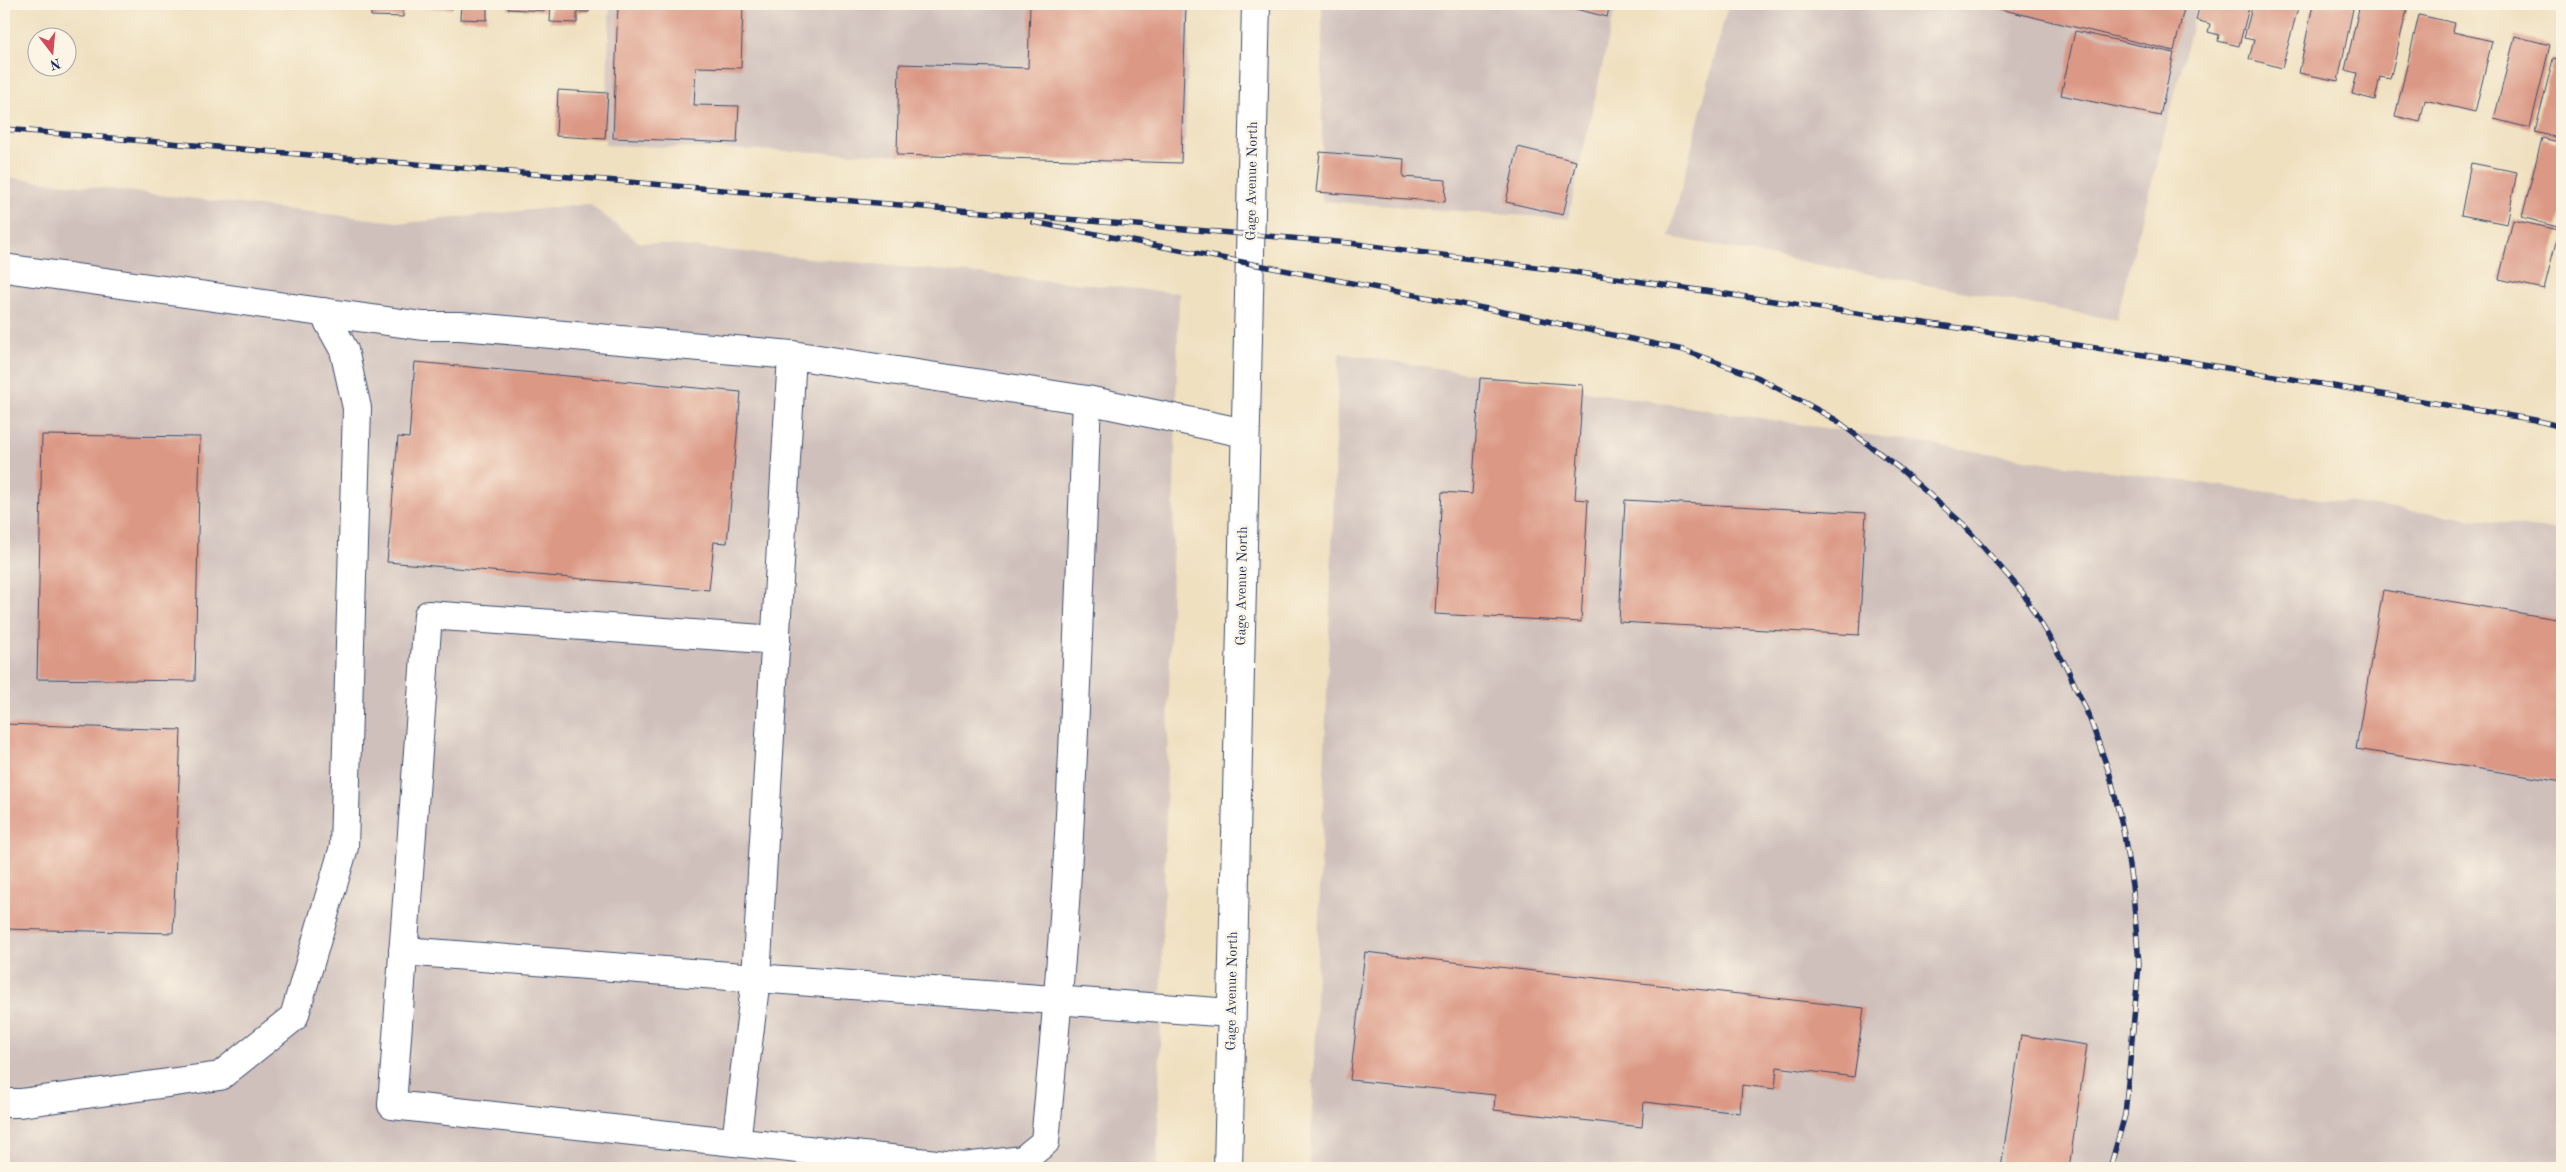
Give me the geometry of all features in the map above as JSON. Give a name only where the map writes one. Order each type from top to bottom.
[{"type":"main road","name":"Gage Avenue North","points":[[1228,1168],[1256,4]]},
{"type":"main road","points":[[4,268],[423,326],[470,327],[792,355],[1087,400],[1245,434]]},
{"type":"main road","points":[[4,1103],[20,1103],[220,1076],[294,1018],[344,847],[357,408],[344,350],[323,312]]},
{"type":"main road","points":[[736,1142],[756,978],[792,355]]},
{"type":"main road","points":[[776,640],[428,615],[392,1105],[964,1167],[1023,1160],[1045,1142],[1067,872],[1079,640],[1087,400]]},
{"type":"main road","points":[[403,951],[1231,1013]]},
{"type":"shaded area","points":[[610,4],[1190,4],[1184,164],[605,145]]},
{"type":"shaded area","points":[[1322,4],[1616,4],[1568,219],[1322,201]]},
{"type":"shaded area","points":[[1728,4],[2198,4],[2116,320],[1669,237]]},
{"type":"shaded area","points":[[4,177],[406,223],[589,204],[639,242],[1179,293],[1157,1168],[4,1168]]},
{"type":"shaded area","points":[[1339,353],[2051,463],[2562,531],[2562,1168],[1310,1168]]},
{"type":"building","points":[[371,4],[410,4],[410,6],[403,6],[403,17],[371,16]]},
{"type":"building","points":[[417,4],[453,4],[452,9],[417,7]]},
{"type":"building","points":[[461,4],[487,4],[487,20],[460,19]]},
{"type":"building","points":[[508,4],[545,4],[545,11],[508,9]]},
{"type":"building","points":[[551,4],[589,4],[589,12],[577,12],[577,23],[550,22]]},
{"type":"building","points":[[618,4],[743,4],[741,68],[696,67],[694,105],[739,106],[737,143],[613,138]]},
{"type":"building","points":[[1030,4],[1186,4],[1181,163],[897,155],[899,64],[1028,68]]},
{"type":"building","points":[[1556,4],[1610,4],[1607,17]]},
{"type":"building","points":[[1979,4],[2185,4],[2174,51]]},
{"type":"building","points":[[2200,4],[2250,4],[2239,46],[2218,41],[2219,35],[2208,32],[2210,24],[2196,20]]},
{"type":"building","points":[[2253,4],[2299,4],[2282,68],[2249,59],[2254,40],[2244,38]]},
{"type":"building","points":[[2313,4],[2354,4],[2338,81],[2299,73]]},
{"type":"building","points":[[2360,4],[2383,4],[2407,10],[2390,79],[2380,77],[2375,100],[2352,94],[2357,73],[2345,70]]},
{"type":"building","points":[[2419,15],[2455,23],[2453,32],[2492,41],[2475,112],[2425,100],[2420,122],[2395,116]]},
{"type":"building","points":[[2075,31],[2174,53],[2160,116],[2061,95]]},
{"type":"building","points":[[2515,36],[2550,45],[2530,128],[2494,119]]},
{"type":"building","points":[[2553,59],[2562,61],[2562,139],[2535,132]]},
{"type":"building","points":[[558,90],[608,93],[605,139],[556,136]]},
{"type":"building","points":[[2542,138],[2562,143],[2562,208],[2557,227],[2522,217]]},
{"type":"building","points":[[1518,147],[1576,161],[1563,215],[1506,202]]},
{"type":"building","points":[[1320,152],[1404,159],[1403,177],[1446,180],[1445,202],[1316,192]]},
{"type":"building","points":[[2471,163],[2517,172],[2507,224],[2461,215]]},
{"type":"building","points":[[2513,220],[2559,230],[2544,289],[2499,279]]},
{"type":"building","points":[[415,362],[741,392],[727,543],[714,542],[709,590],[387,562],[398,437],[409,438]]},
{"type":"building","points":[[1480,378],[1583,385],[1575,499],[1588,500],[1581,622],[1435,614],[1442,492],[1472,494]]},
{"type":"building","points":[[42,435],[200,437],[195,681],[37,679]]},
{"type":"building","points":[[1625,500],[1866,513],[1859,635],[1619,622]]},
{"type":"building","points":[[2383,590],[2562,620],[2562,782],[2356,749]]},
{"type":"building","points":[[4,724],[181,730],[173,933],[4,929]]},
{"type":"building","points":[[1365,952],[1864,1008],[1854,1077],[1777,1067],[1775,1089],[1742,1085],[1740,1113],[1644,1102],[1642,1127],[1494,1110],[1495,1095],[1350,1080]]},
{"type":"building","points":[[2021,1035],[2087,1045],[2069,1168],[2001,1168]]},
{"type":"railway","points":[[4,129],[1349,243],[1581,273],[2185,361],[2535,420],[2562,427]]},
{"type":"railway","points":[[1033,222],[1514,314],[1683,350],[1757,377],[1836,420],[1899,468],[1963,524],[2023,593],[2067,668],[2090,719],[2110,775],[2124,834],[2133,892],[2139,964],[2125,1115],[2110,1168]]}]
